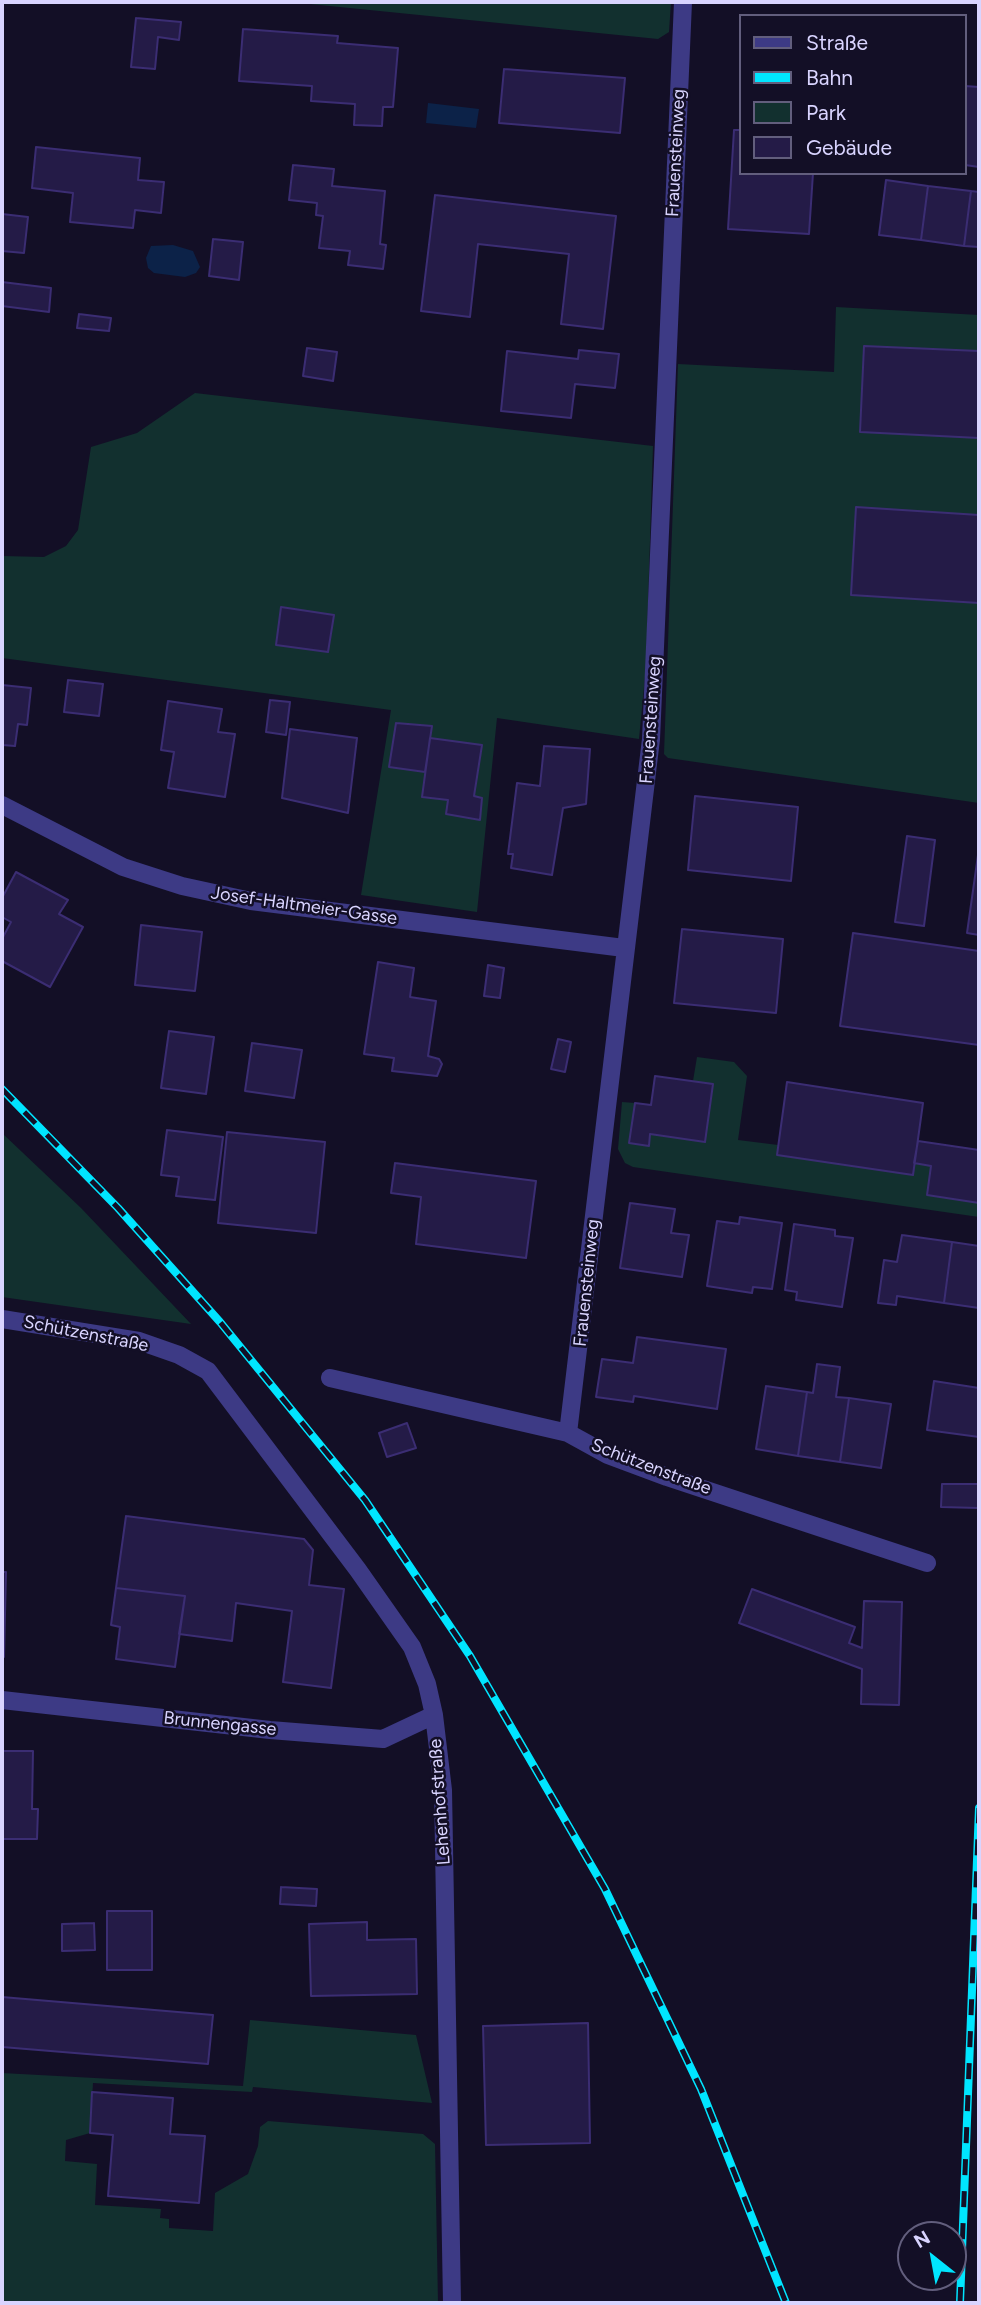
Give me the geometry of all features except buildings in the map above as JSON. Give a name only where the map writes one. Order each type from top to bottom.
[{"type":"street","name":"Frauensteinweg","points":[[568,1433],[624,948],[644,802],[655,677],[683,2]]},
{"type":"street","name":"Josef-Haltmeier-Gasse","points":[[2,805],[123,867],[182,886],[251,901],[624,948]]},
{"type":"street","name":"Schützenstraße","points":[[2,1319],[139,1341],[208,1371]]},
{"type":"street","name":"Lehenhofstraße","points":[[208,1371],[358,1570],[412,1647],[427,1684],[434,1715],[443,1790],[452,2303]]},
{"type":"street","name":"Schützenstraße","points":[[330,1378],[568,1433],[608,1455],[643,1468],[927,1563]]},
{"type":"street","name":"Brunnengasse","points":[[2,1700],[270,1730],[383,1738],[434,1715]]},
{"type":"green space","points":[[290,2],[671,2],[669,32],[658,39]]},
{"type":"green space","points":[[836,307],[979,315],[979,803],[668,758],[664,754],[678,364],[834,372]]},
{"type":"green space","points":[[195,393],[653,446],[646,666],[639,739],[497,718],[477,912],[361,895],[391,710],[2,658],[2,556],[44,557],[66,546],[78,530],[91,447],[137,433]]},
{"type":"green space","points":[[697,1057],[734,1062],[747,1076],[738,1140],[778,1145],[777,1155],[912,1175],[914,1163],[931,1166],[927,1195],[979,1203],[979,1217],[633,1167],[625,1163],[618,1149],[622,1102],[635,1103],[648,1146],[650,1134],[705,1142],[713,1085],[693,1081]]},
{"type":"green space","points":[[2,1133],[81,1208],[191,1324],[2,1297]]},
{"type":"green space","points":[[250,2020],[416,2035],[432,2103],[253,2087],[252,2092],[93,2083],[90,2133],[66,2140],[65,2161],[97,2164],[95,2205],[161,2209],[160,2218],[169,2219],[169,2228],[213,2231],[215,2193],[248,2174],[258,2146],[260,2127],[268,2121],[423,2134],[435,2144],[438,2303],[2,2303],[2,2073],[243,2086]]},
{"type":"water","points":[[428,103],[479,109],[476,128],[426,123]]},
{"type":"water","points":[[173,245],[193,251],[200,267],[196,273],[185,277],[154,273],[148,268],[146,258],[151,246]]},
{"type":"railway","points":[[2,1089],[118,1208],[220,1322],[365,1500],[470,1656],[605,1889],[701,2089],[786,2303]]},
{"type":"railway","points":[[960,2303],[979,1808]]}]
